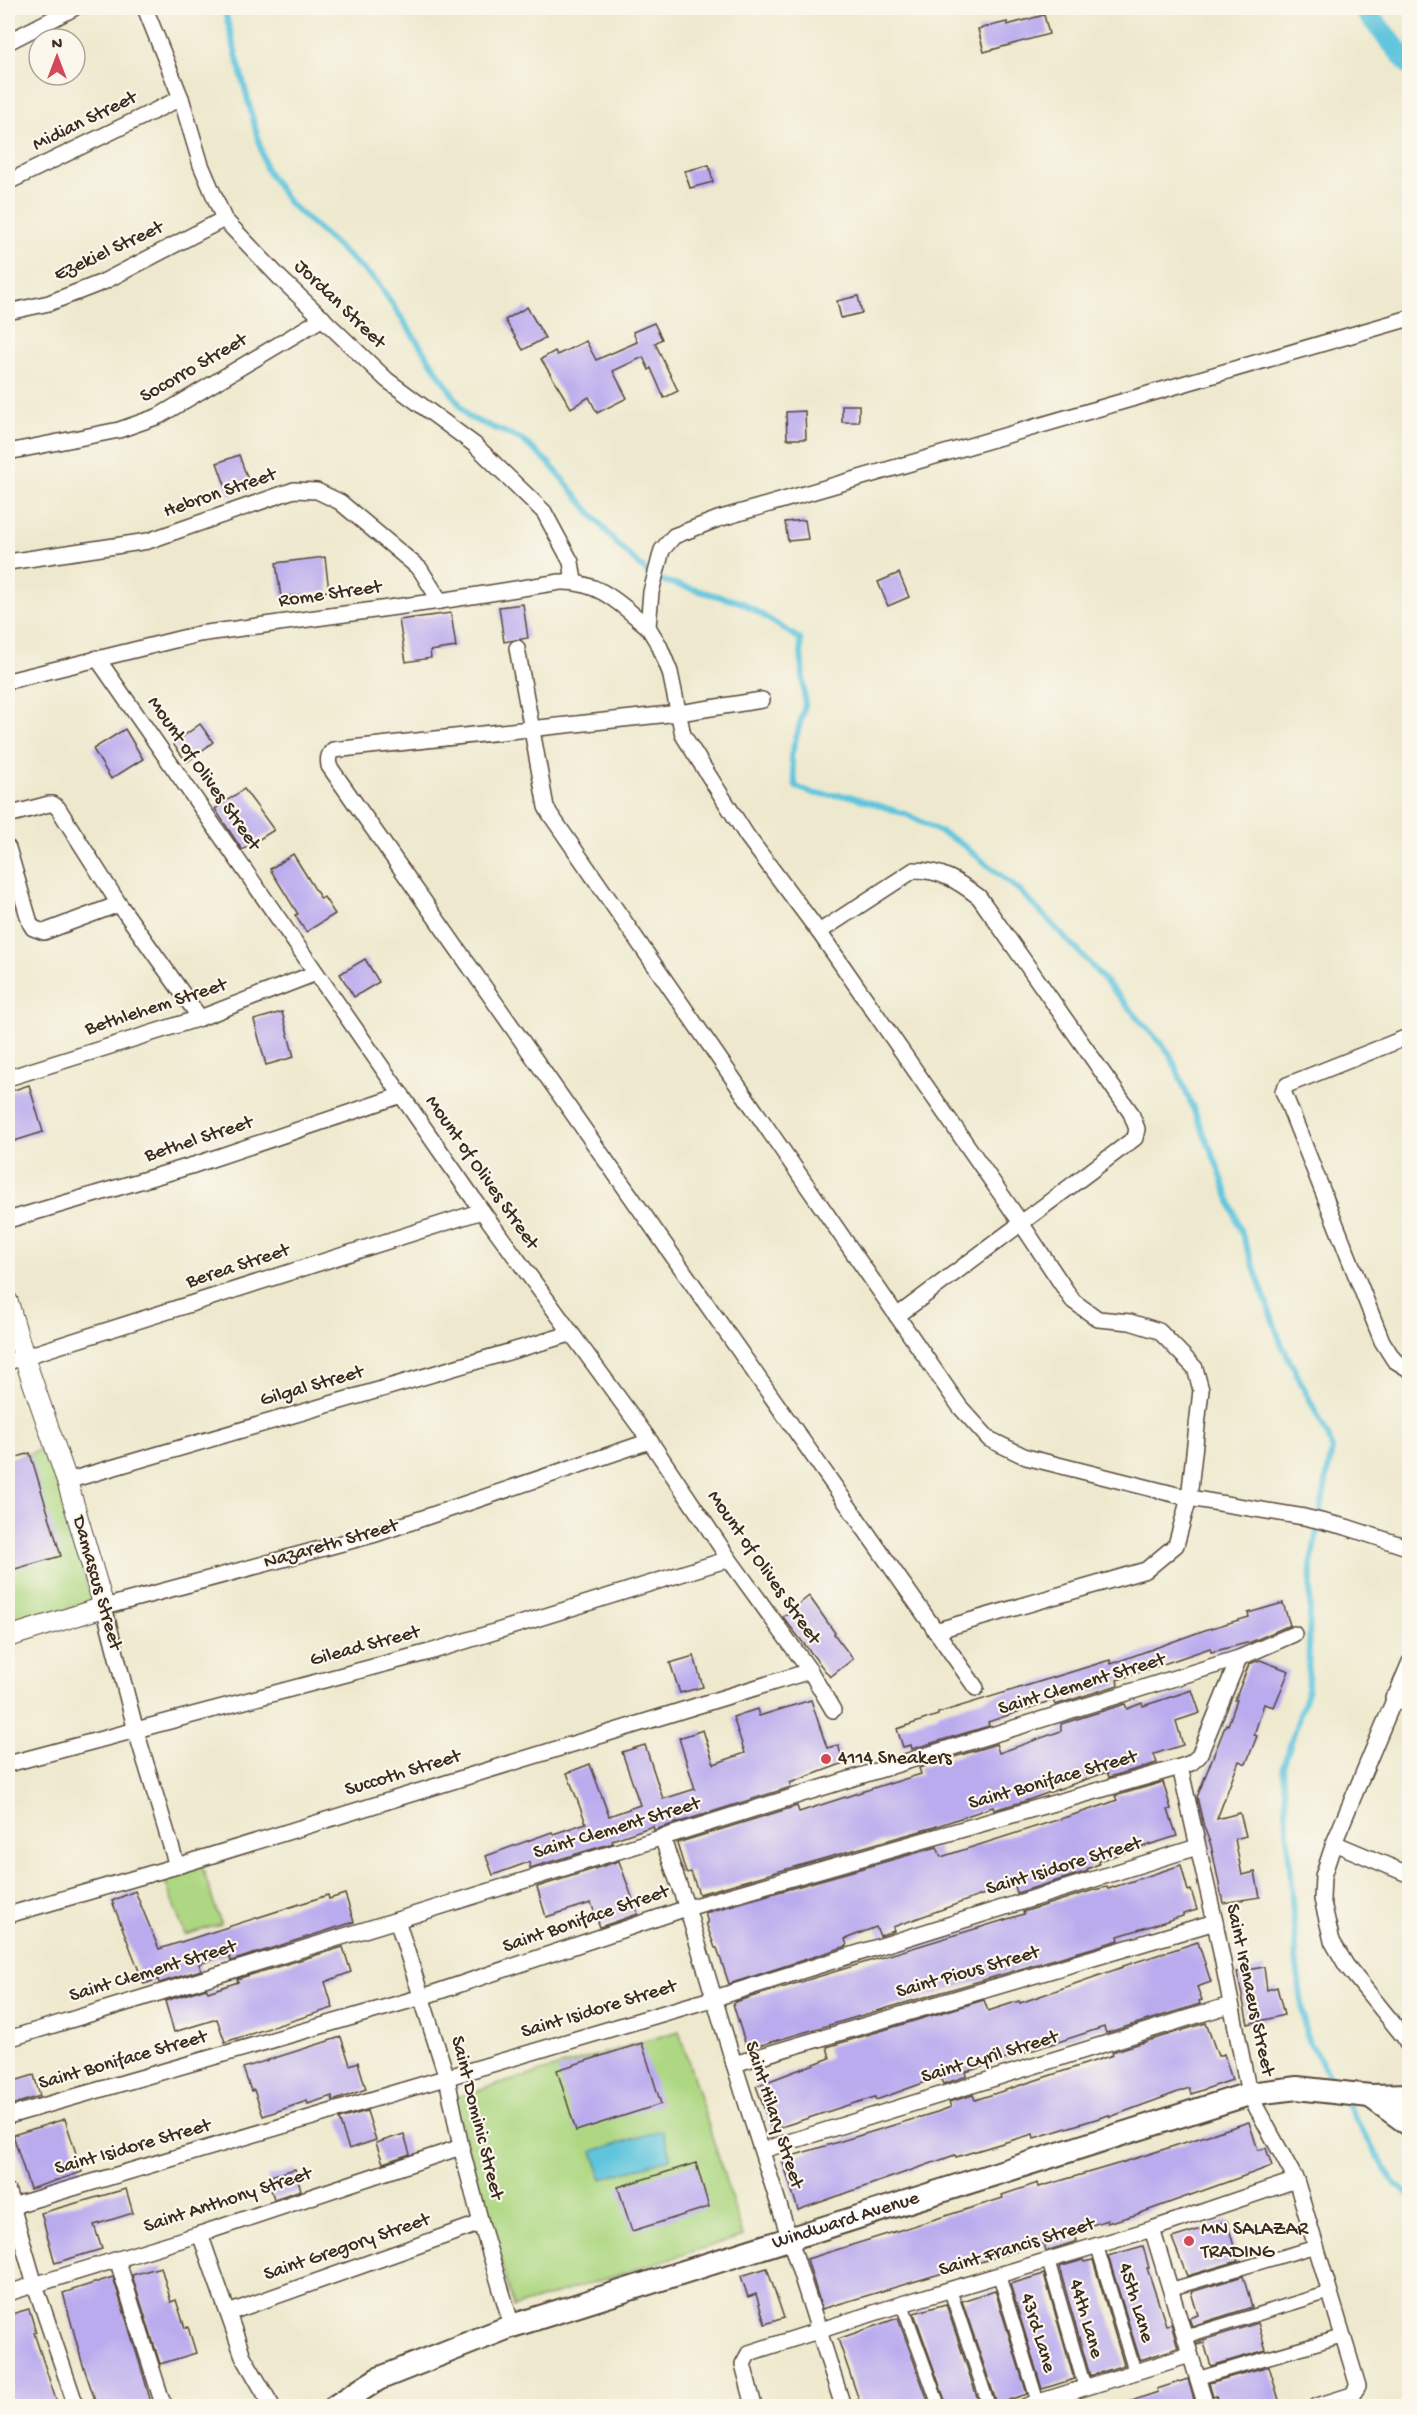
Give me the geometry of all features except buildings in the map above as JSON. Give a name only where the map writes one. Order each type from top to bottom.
[{"type":"main road","name":"Windward Avenue","points":[[336,2406],[378,2379],[512,2326],[1257,2092],[1297,2088],[1370,2096],[1410,2095]]},
{"type":"main road","points":[[1370,2096],[1410,2124]]},
{"type":"street","points":[[8,42],[74,8]]},
{"type":"street","name":"Jordan Street","points":[[145,8],[181,98],[201,165],[224,219],[387,380],[476,445],[544,512],[571,562],[574,581]]},
{"type":"street","name":"Midian Street","points":[[8,182],[181,98]]},
{"type":"street","name":"Ezekiel Street","points":[[8,312],[49,303],[103,282],[224,219]]},
{"type":"street","name":"Socorro Street","points":[[8,452],[110,433],[159,416],[323,318]]},
{"type":"street","points":[[935,1631],[1146,1570],[1176,1545],[1189,1498],[1201,1390],[1195,1368],[1160,1331],[1130,1322],[1098,1319],[1073,1301],[819,932],[747,836],[683,735],[670,672],[659,645],[648,627],[652,587],[662,550],[674,536],[694,527],[1410,318]]},
{"type":"street","name":"Hebron Street","points":[[8,562],[148,541],[294,490],[317,491],[340,502],[420,569],[440,601]]},
{"type":"street","name":"Rome Street","points":[[8,681],[199,634],[560,582],[574,581],[589,585],[612,597],[648,627]]},
{"type":"street","points":[[517,648],[530,729],[546,807],[550,814],[960,1407],[988,1439],[1026,1457],[1189,1498],[1304,1517],[1347,1527],[1410,1548]]},
{"type":"street","name":"Mount of Olives Street","points":[[97,658],[482,1211],[570,1334],[650,1440],[729,1559],[810,1671],[833,1710]]},
{"type":"street","points":[[762,700],[679,713],[333,750],[328,760],[329,766],[976,1688]]},
{"type":"street","points":[[8,815],[54,804],[119,904],[200,1018]]},
{"type":"street","points":[[8,848],[30,923],[38,930],[44,932],[119,904]]},
{"type":"street","points":[[819,932],[914,870],[930,870],[945,874],[979,897],[1131,1113],[1137,1129],[1135,1138],[897,1316]]},
{"type":"street","name":"Bethlehem Street","points":[[8,1078],[200,1018],[316,973]]},
{"type":"street","points":[[1410,1036],[1287,1085],[1283,1091],[1382,1341],[1394,1360],[1410,1370]]},
{"type":"street","name":"Bethel Street","points":[[8,1220],[194,1165],[402,1095]]},
{"type":"street","name":"Berea Street","points":[[16,1359],[482,1211]]},
{"type":"street","name":"Damascus Street","points":[[8,1302],[16,1359],[67,1481],[104,1607],[136,1731],[177,1866]]},
{"type":"street","name":"Gilgal Street","points":[[67,1481],[570,1334]]},
{"type":"street","name":"Nazareth Street","points":[[8,1637],[104,1607],[376,1534],[650,1440]]},
{"type":"street","name":"Gilead Street","points":[[8,1764],[433,1651],[729,1559]]},
{"type":"street","points":[[1180,1767],[1191,1763],[1199,1756],[1239,1658],[1293,1634]]},
{"type":"street","name":"Saint Clement Street","points":[[8,2038],[397,1920],[1239,1658]]},
{"type":"street","points":[[1410,1662],[1334,1843],[1323,1876],[1322,1899],[1332,1941],[1346,1965],[1410,2048]]},
{"type":"street","name":"Succoth Street","points":[[8,1915],[177,1866],[810,1671]]},
{"type":"street","points":[[1393,1698],[1410,1705]]},
{"type":"street","name":"Saint Irenaeus Street","points":[[1180,1767],[1215,1922],[1230,2005],[1257,2092],[1296,2180],[1314,2247],[1358,2386],[1356,2392],[1317,2406]]},
{"type":"street","name":"Saint Boniface Street","points":[[8,2116],[422,1997],[687,1908],[1180,1767]]},
{"type":"street","name":"Saint Hilary Street","points":[[662,1837],[687,1908],[843,2406]]},
{"type":"street","points":[[1334,1843],[1410,1875]]},
{"type":"street","name":"Saint Isidore Street","points":[[10,2199],[447,2078],[715,1998],[1197,1847]]},
{"type":"street","name":"Saint Dominic Street","points":[[397,1920],[447,2078],[461,2147],[512,2326]]},
{"type":"street","name":"Saint Pious Street","points":[[734,2064],[1215,1922]]},
{"type":"street","name":"Saint Cyril Street","points":[[763,2151],[1230,2005]]},
{"type":"street","name":"Saint Anthony Street","points":[[8,2293],[200,2234],[461,2147]]},
{"type":"street","name":"Saint Francis Street","points":[[754,2406],[743,2364],[749,2353],[902,2304],[1152,2229],[1296,2180]]},
{"type":"street","points":[[10,2199],[35,2285],[76,2406]]},
{"type":"street","name":"Saint Gregory Street","points":[[228,2313],[481,2223]]},
{"type":"street","points":[[1152,2229],[1206,2406]]},
{"type":"street","points":[[200,2234],[243,2356],[272,2406]]},
{"type":"street","name":"45th Lane","points":[[1097,2246],[1135,2372]]},
{"type":"street","points":[[1172,2289],[1314,2247]]},
{"type":"street","points":[[117,2259],[162,2401],[166,2406]]},
{"type":"street","name":"44th Lane","points":[[1048,2260],[1085,2388]]},
{"type":"street","name":"43rd Lane","points":[[999,2275],[1032,2405]]},
{"type":"street","points":[[950,2290],[989,2406]]},
{"type":"street","points":[[1184,2337],[1330,2292]]},
{"type":"street","points":[[902,2304],[939,2406]]},
{"type":"street","points":[[1198,2378],[1343,2336]]},
{"type":"street","points":[[1032,2405],[1190,2355]]},
{"type":"green space","points":[[49,1447],[92,1602],[8,1626],[8,1460]]},
{"type":"green space","points":[[201,1864],[221,1924],[185,1935],[163,1876]]},
{"type":"green space","points":[[679,2031],[743,2236],[514,2307],[453,2098]]},
{"type":"water","points":[[662,2130],[671,2158],[602,2179],[593,2151]]},
{"type":"waterway","points":[[224,8],[266,169],[289,203],[378,283],[468,417],[521,439],[549,463],[617,544],[649,574]]},
{"type":"waterway","points":[[1363,8],[1410,65]]},
{"type":"waterway","points":[[660,580],[743,603],[800,639],[805,705],[791,756],[796,787],[816,794],[850,796],[908,815],[959,842],[1020,891],[1082,955],[1170,1054],[1216,1162],[1281,1343],[1328,1436],[1332,1449],[1311,1564],[1308,1689],[1283,1767],[1296,1958],[1306,2036],[1336,2086]]},
{"type":"waterway","points":[[1344,2100],[1394,2183],[1410,2196]]},
{"type":"place","name":"4114 Sneakers","points":[[826,1759]]},
{"type":"place","name":"MN SALAZAR TRADING","points":[[1189,2241]]}]
